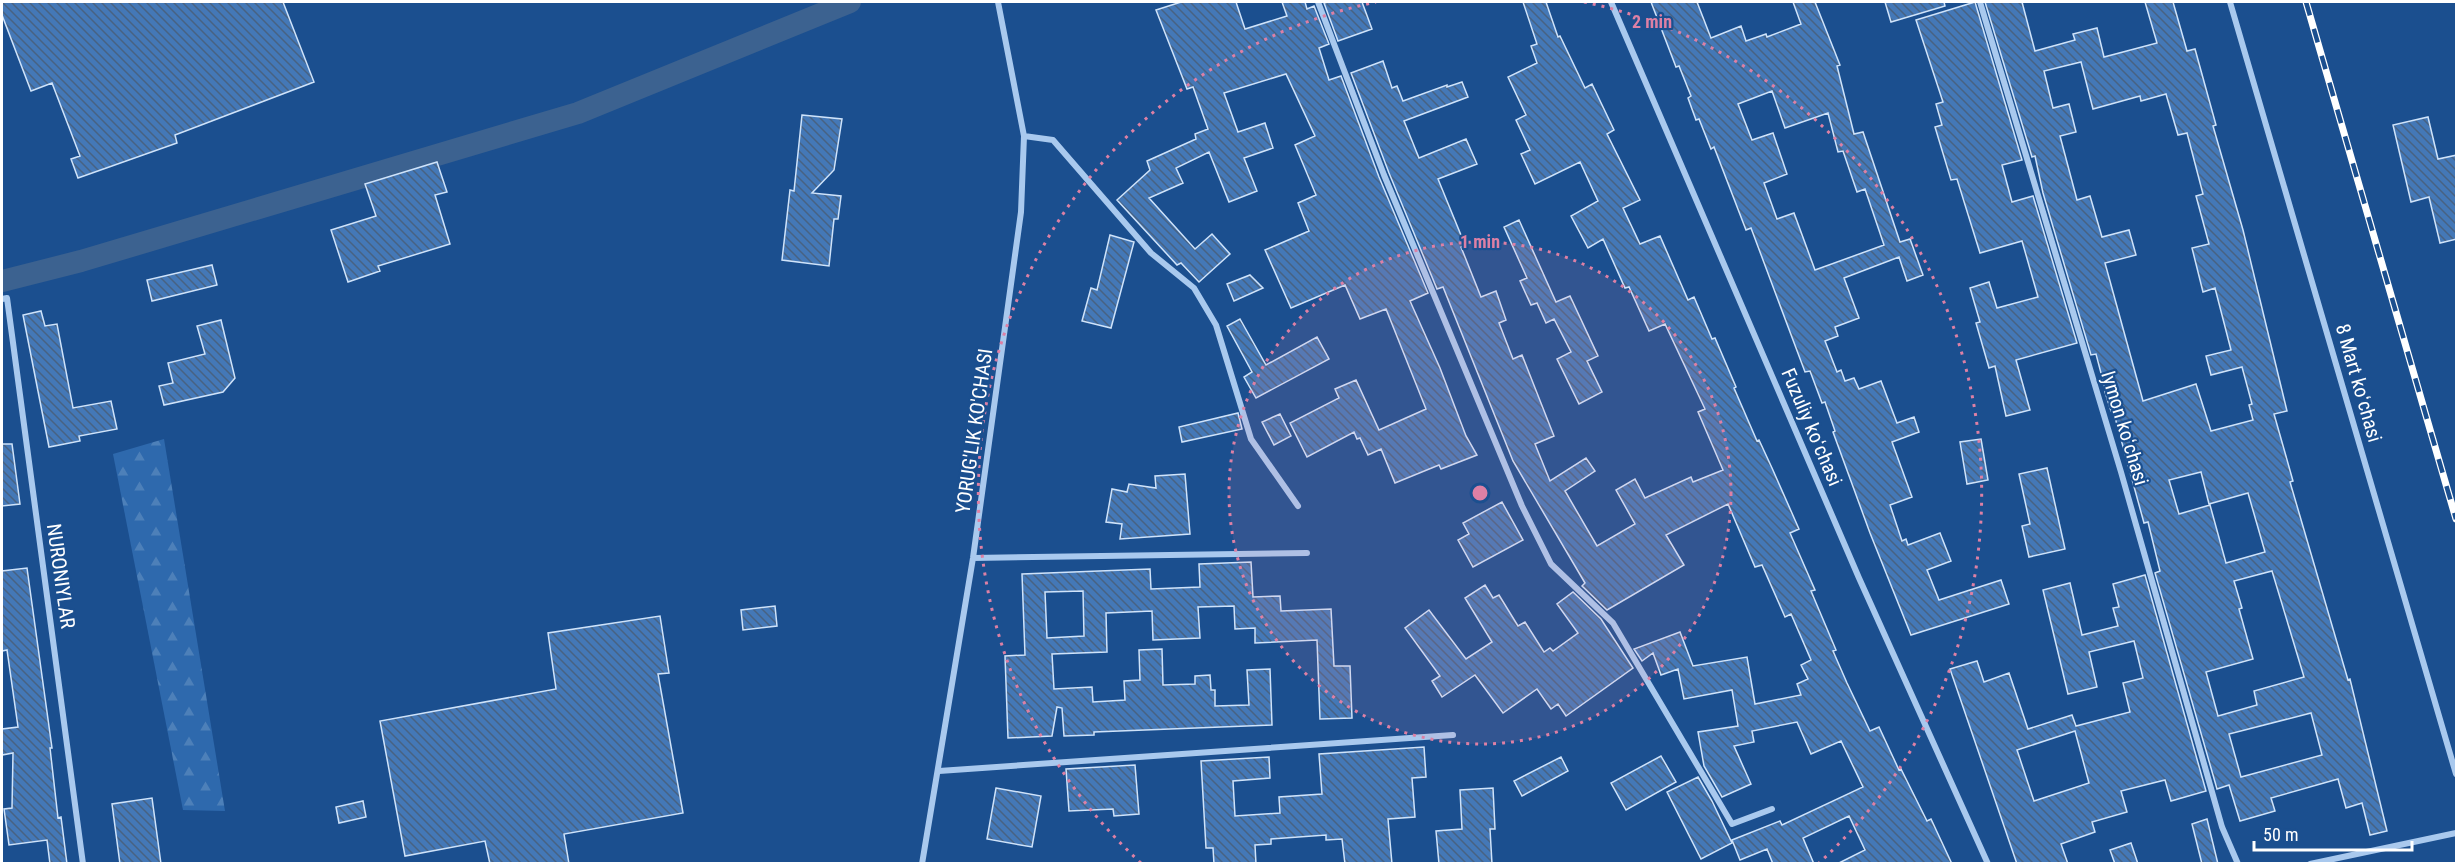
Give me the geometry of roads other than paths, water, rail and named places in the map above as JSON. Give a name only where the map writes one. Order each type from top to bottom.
[{"type":"street","name":"YORUG'LIK KO'CHASI","points":[[922,864],[973,558],[1021,212],[1024,136],[998,2]]},
{"type":"street","points":[[1318,2],[1384,176],[1522,506],[1551,564],[1613,623],[1732,824],[1772,809]]},
{"type":"street","name":"Fuzuliy koʻchasi","points":[[1611,2],[1855,568],[1988,864]]},
{"type":"street","name":"Iymon koʻchasi","points":[[1980,2],[2121,472],[2222,827],[2238,864]]},
{"type":"street","name":"8 Mart koʻchasi","points":[[2230,2],[2457,774]]},
{"type":"street","points":[[1024,136],[1053,140],[1151,253],[1194,288],[1216,325],[1251,439],[1298,506]]},
{"type":"street","name":"NURONIYLAR","points":[[2,299],[7,298],[83,864]]},
{"type":"street","points":[[973,558],[1307,553]]},
{"type":"street","points":[[939,771],[1453,735]]},
{"type":"street","points":[[2310,864],[2457,833]]},
{"type":"waterway","points":[[2,281],[81,261],[578,113],[850,2]]},
{"type":"railway","points":[[2306,2],[2456,519]]}]
